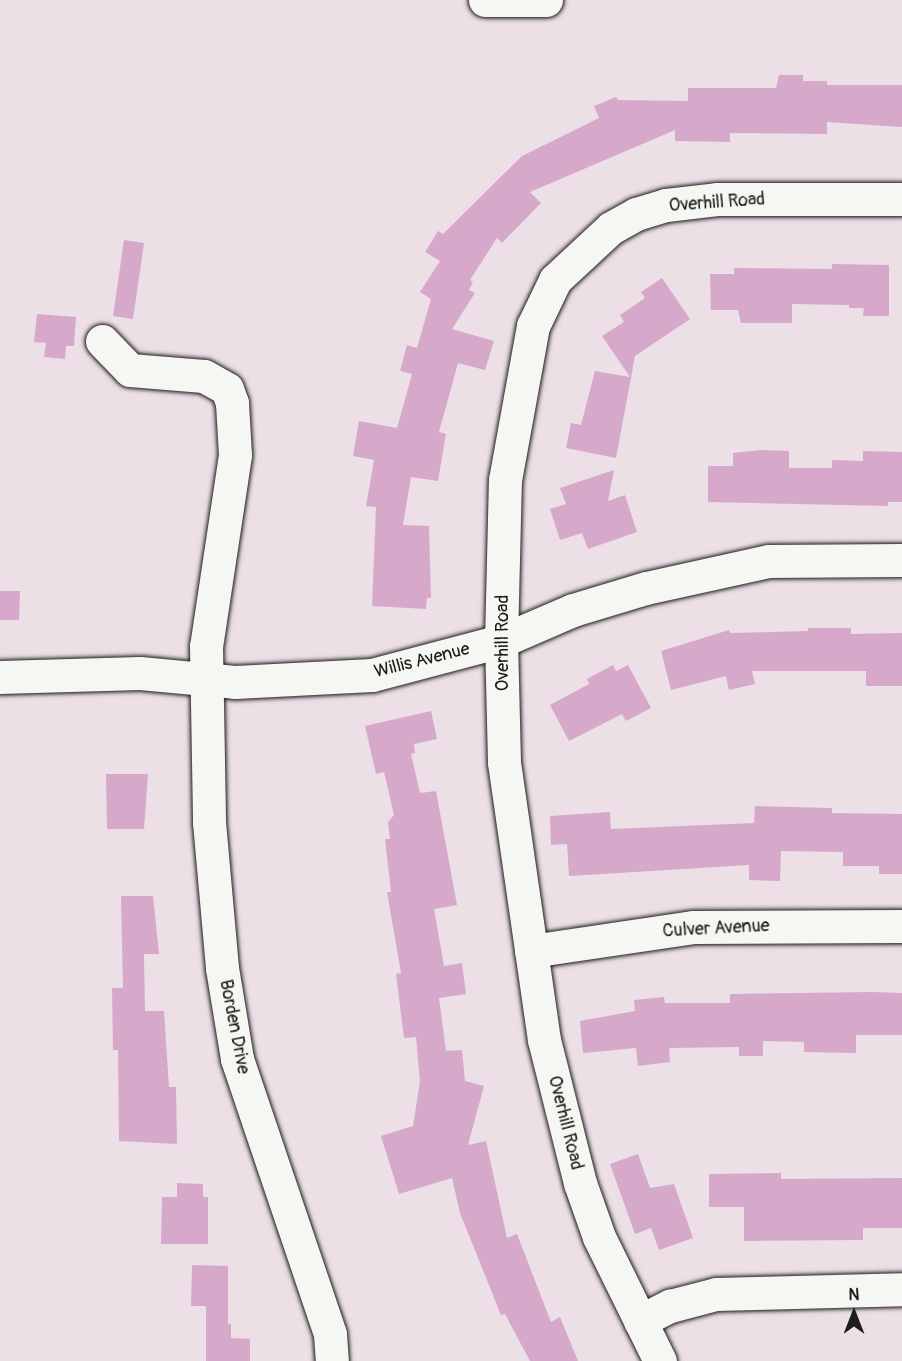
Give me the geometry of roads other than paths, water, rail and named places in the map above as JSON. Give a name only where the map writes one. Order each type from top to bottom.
[{"type":"street","points":[[485,0],[546,0]]},
{"type":"street","name":"Overhill Road","points":[[660,1361],[599,1238],[580,1183],[544,1040],[504,762],[501,641],[505,480],[532,326],[555,280],[611,228],[636,214],[666,205],[717,199],[902,198]]},
{"type":"street","name":"Borden Drive","points":[[102,341],[130,370],[204,376],[227,389],[232,403],[235,455],[206,646],[209,822],[222,968],[237,1059],[330,1334],[332,1361]]},
{"type":"street","name":"Willis Avenue","points":[[0,677],[140,673],[235,682],[372,675],[501,641],[573,610],[646,588],[769,561],[902,560]]},
{"type":"street","name":"Culver Avenue","points":[[531,951],[694,927],[902,926]]},
{"type":"street","points":[[640,1321],[670,1306],[716,1294],[902,1289]]}]
